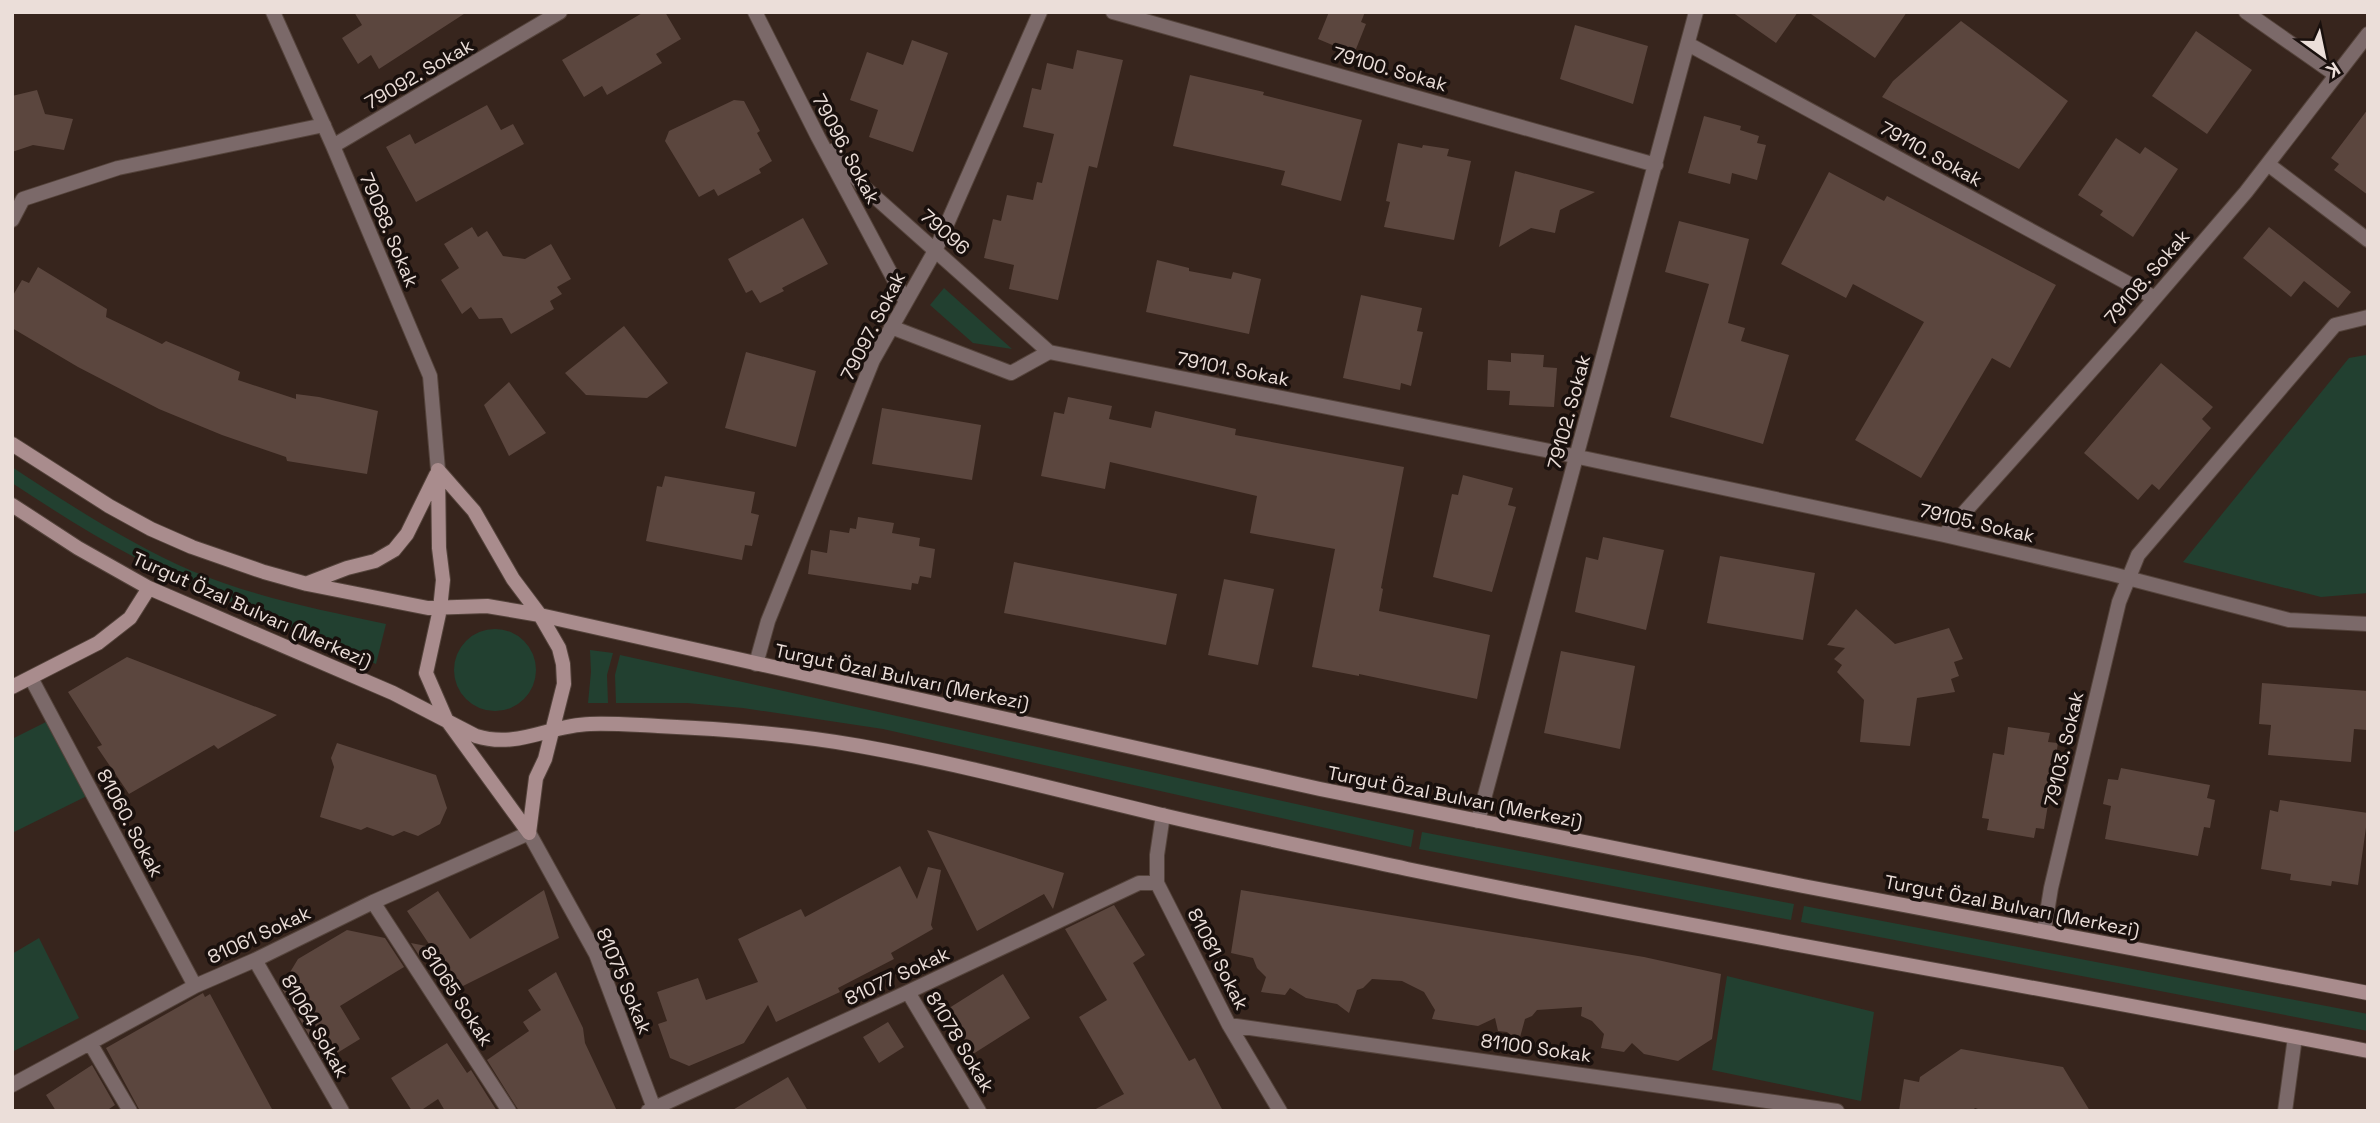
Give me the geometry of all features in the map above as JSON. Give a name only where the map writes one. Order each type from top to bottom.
[{"type":"main road","name":"Turgut Özal Bulvarı (Merkezi)","points":[[12,444],[109,506],[191,547],[307,584],[397,603],[440,608]]},
{"type":"main road","points":[[307,584],[347,568],[375,561],[394,550],[407,534],[438,470]]},
{"type":"main road","points":[[438,470],[439,548],[443,580],[426,673],[446,719],[529,834]]},
{"type":"main road","points":[[438,470],[474,511],[513,579],[540,615],[559,648],[564,684],[545,759],[536,778],[529,834]]},
{"type":"main road","name":"Turgut Özal Bulvarı (Merkezi)","points":[[12,505],[78,548],[149,588],[393,693],[446,719]]},
{"type":"main road","points":[[12,687],[99,643],[130,618],[149,588]]},
{"type":"main road","points":[[440,608],[487,606],[540,615]]},
{"type":"main road","name":"Turgut Özal Bulvarı (Merkezi)","points":[[540,615],[1320,789],[1790,884],[2368,993]]},
{"type":"main road","points":[[446,719],[490,740],[526,738],[552,729],[587,724],[716,729],[788,735],[854,745],[964,767],[1163,815],[1497,886],[2368,1051]]},
{"type":"street","name":"79088. Sokak","points":[[273,12],[430,376],[438,470]]},
{"type":"street","name":"79092. Sokak","points":[[333,146],[561,12]]},
{"type":"street","name":"79096. Sokak","points":[[755,12],[906,302]]},
{"type":"street","name":"79097. Sokak","points":[[756,664],[773,609],[873,360],[936,249],[1040,12]]},
{"type":"street","name":"79100. Sokak","points":[[1113,12],[1656,164]]},
{"type":"street","name":"79102. Sokak","points":[[1478,821],[1696,12]]},
{"type":"street","points":[[2246,12],[2336,75]]},
{"type":"street","name":"79108. Sokak","points":[[1944,535],[2155,298],[2269,165],[2368,34]]},
{"type":"street","name":"79110. Sokak","points":[[1688,44],[2155,298]]},
{"type":"street","points":[[12,220],[23,199],[118,168],[324,125]]},
{"type":"street","name":"79096","points":[[818,137],[865,188],[1049,352]]},
{"type":"street","points":[[2269,165],[2368,240]]},
{"type":"street","name":"79103. Sokak","points":[[2043,931],[2119,601],[2142,550],[2335,325],[2368,317]]},
{"type":"street","points":[[891,327],[1011,373],[1049,352]]},
{"type":"street","name":"79101. Sokak","points":[[1049,352],[1578,457]]},
{"type":"street","name":"79105. Sokak","points":[[1578,457],[1944,535],[2129,578],[2289,620],[2368,624]]},
{"type":"street","name":"81060. Sokak","points":[[31,678],[195,986]]},
{"type":"street","name":"81081 Sokak","points":[[1163,815],[1157,855],[1157,883],[1229,1025],[1280,1111]]},
{"type":"street","name":"81061 Sokak","points":[[12,1085],[195,986],[373,902],[529,834]]},
{"type":"street","name":"81075 Sokak","points":[[529,834],[596,954],[652,1110]]},
{"type":"street","name":"81077 Sokak","points":[[652,1110],[1139,883],[1157,883]]},
{"type":"street","name":"81065 Sokak","points":[[373,902],[509,1111]]},
{"type":"street","name":"81064 Sokak","points":[[255,960],[342,1111]]},
{"type":"street","name":"81078 Sokak","points":[[908,992],[979,1111]]},
{"type":"street","name":"81100 Sokak","points":[[1229,1025],[1837,1111]]},
{"type":"street","points":[[2284,1111],[2295,1037]]},
{"type":"street","points":[[90,1043],[130,1111]]},
{"type":"green space","points":[[944,288],[1012,349],[973,343],[930,305]]},
{"type":"green space","points":[[2366,355],[2368,593],[2321,597],[2183,562],[2349,358]]},
{"type":"green space","points":[[12,467],[122,536],[192,571],[263,596],[386,624],[376,664],[165,573],[120,550],[12,483]]},
{"type":"green space","points":[[487,629],[503,629],[518,636],[529,647],[536,662],[533,686],[524,699],[503,711],[487,711],[472,704],[461,693],[454,678],[454,662],[461,647],[472,636]]},
{"type":"green space","points":[[590,650],[613,653],[607,675],[608,703],[588,703]]},
{"type":"green space","points":[[620,655],[1414,830],[1411,847],[883,729],[743,708],[687,703],[616,703],[615,675]]},
{"type":"green space","points":[[58,716],[95,792],[12,833],[12,739]]},
{"type":"green space","points":[[1422,832],[1794,904],[1791,920],[1419,849]]},
{"type":"green space","points":[[1804,906],[2368,1014],[2368,1031],[1801,922]]},
{"type":"green space","points":[[39,938],[79,1018],[12,1052],[12,954]]},
{"type":"green space","points":[[1727,976],[1874,1012],[1861,1101],[1712,1070]]},
{"type":"building","points":[[354,12],[467,12],[379,69],[371,55],[358,64],[342,38],[362,25]]},
{"type":"building","points":[[644,12],[665,12],[681,39],[656,54],[662,63],[607,95],[602,86],[584,97],[562,60]]},
{"type":"building","points":[[1329,12],[1365,12],[1361,22],[1366,24],[1354,54],[1318,39]]},
{"type":"building","points":[[1732,12],[1798,12],[1776,43]]},
{"type":"building","points":[[1808,12],[1907,12],[1875,58]]},
{"type":"building","points":[[1961,21],[2068,101],[2019,169],[1882,97],[1893,81]]},
{"type":"building","points":[[1575,25],[1648,46],[1633,104],[1560,79]]},
{"type":"building","points":[[2196,31],[2252,70],[2207,134],[2152,96]]},
{"type":"building","points":[[912,40],[948,53],[913,152],[869,137],[878,110],[850,100],[867,52],[903,65]]},
{"type":"building","points":[[1077,50],[1123,60],[1097,168],[1089,166],[1058,300],[1009,289],[1014,265],[984,258],[993,219],[1001,221],[1007,195],[1033,200],[1037,182],[1042,183],[1054,134],[1023,127],[1032,88],[1041,90],[1047,63],[1073,69]]},
{"type":"building","points":[[1190,75],[1264,92],[1263,95],[1362,120],[1341,201],[1281,185],[1285,171],[1173,146]]},
{"type":"building","points":[[37,90],[45,114],[73,119],[64,150],[33,145],[12,152],[12,96]]},
{"type":"building","points":[[734,100],[744,101],[772,161],[759,169],[761,173],[718,196],[714,189],[699,197],[665,141],[669,131]]},
{"type":"building","points":[[487,105],[501,130],[513,124],[524,144],[416,202],[386,147],[410,134],[415,144]]},
{"type":"building","points":[[2368,109],[2368,195],[2334,170],[2339,164],[2331,158]]},
{"type":"building","points":[[1704,116],[1741,126],[1740,130],[1759,136],[1757,143],[1766,145],[1757,180],[1732,173],[1730,184],[1688,173]]},
{"type":"building","points":[[2116,138],[2140,154],[2145,147],[2178,169],[2133,237],[2100,215],[2103,211],[2078,195]]},
{"type":"building","points":[[1398,143],[1422,148],[1423,145],[1449,149],[1447,156],[1471,161],[1454,240],[1384,227],[1390,202],[1386,201]]},
{"type":"building","points":[[1515,171],[1595,192],[1560,210],[1555,233],[1531,228],[1499,247]]},
{"type":"building","points":[[1829,172],[1884,201],[1887,196],[2056,285],[2010,368],[1992,358],[1921,478],[1855,440],[1924,322],[1853,284],[1846,298],[1781,264]]},
{"type":"building","points":[[803,218],[828,264],[760,303],[752,290],[746,293],[728,259]]},
{"type":"building","points":[[1679,221],[1749,239],[1728,323],[1745,328],[1741,341],[1789,355],[1763,444],[1670,417],[1709,284],[1665,272]]},
{"type":"building","points":[[472,227],[478,237],[487,231],[503,256],[525,259],[551,244],[571,279],[557,287],[562,294],[550,301],[554,309],[511,334],[502,318],[479,319],[471,307],[462,314],[441,280],[459,268],[444,244]]},
{"type":"building","points":[[2269,227],[2351,292],[2338,308],[2304,281],[2291,297],[2243,258]]},
{"type":"building","points":[[1157,260],[1189,268],[1189,271],[1231,279],[1233,272],[1261,279],[1249,334],[1146,312]]},
{"type":"building","points":[[38,267],[107,309],[106,317],[162,344],[166,341],[240,372],[238,380],[296,399],[296,394],[319,397],[378,411],[367,474],[287,461],[286,457],[222,435],[159,409],[78,367],[12,328],[12,297],[22,280],[29,283]]},
{"type":"building","points":[[1361,295],[1422,308],[1417,331],[1423,332],[1411,386],[1401,383],[1400,390],[1343,378]]},
{"type":"building","points":[[624,326],[668,383],[647,398],[586,395],[565,373]]},
{"type":"building","points":[[746,352],[816,371],[796,447],[725,428]]},
{"type":"building","points":[[1511,353],[1544,355],[1543,367],[1557,368],[1554,407],[1509,405],[1510,391],[1487,390],[1488,360],[1511,362]]},
{"type":"building","points":[[2161,363],[2213,407],[2202,419],[2211,428],[2159,490],[2152,484],[2138,500],[2084,453]]},
{"type":"building","points":[[509,382],[546,433],[509,456],[484,405]]},
{"type":"building","points":[[1068,397],[1112,406],[1109,419],[1151,428],[1155,411],[1236,429],[1235,435],[1404,467],[1379,611],[1490,635],[1477,699],[1312,667],[1335,549],[1250,533],[1257,496],[1110,462],[1105,489],[1041,476],[1054,412],[1064,414]]},
{"type":"building","points":[[882,408],[981,425],[972,480],[872,464]]},
{"type":"building","points":[[1463,475],[1513,488],[1508,505],[1516,507],[1492,592],[1433,577],[1452,494],[1458,495]]},
{"type":"building","points":[[665,476],[755,492],[751,513],[759,515],[752,546],[745,545],[742,560],[646,541],[657,486],[662,487]]},
{"type":"building","points":[[858,517],[894,523],[892,533],[920,538],[919,546],[935,549],[931,578],[920,576],[918,584],[912,583],[911,590],[808,574],[811,550],[827,553],[830,530],[849,533],[850,528],[856,529]]},
{"type":"building","points":[[1603,537],[1664,550],[1646,630],[1575,612],[1586,557],[1598,560]]},
{"type":"building","points":[[1720,556],[1815,573],[1803,640],[1707,623]]},
{"type":"building","points":[[1014,562],[1177,594],[1166,645],[1004,613]]},
{"type":"building","points":[[1224,579],[1274,589],[1258,665],[1208,655]]},
{"type":"building","points":[[1856,609],[1895,644],[1949,628],[1963,659],[1954,662],[1959,676],[1951,679],[1955,692],[1917,698],[1910,746],[1860,742],[1864,700],[1837,672],[1842,665],[1834,659],[1845,648],[1827,645]]},
{"type":"building","points":[[1561,651],[1635,666],[1620,749],[1544,733]]},
{"type":"building","points":[[127,657],[277,715],[218,749],[214,745],[129,794],[97,747],[102,745],[68,692]]},
{"type":"building","points":[[2262,683],[2368,691],[2367,730],[2354,729],[2351,762],[2268,755],[2271,725],[2259,724]]},
{"type":"building","points":[[2008,727],[2050,733],[2048,742],[2058,743],[2044,829],[2036,828],[2034,838],[1987,830],[1989,819],[1982,818],[1993,753],[2004,755]]},
{"type":"building","points":[[337,743],[436,775],[447,808],[440,824],[418,836],[404,831],[393,836],[367,827],[361,830],[320,817],[334,767],[331,758]]},
{"type":"building","points":[[2121,768],[2210,785],[2207,798],[2215,800],[2210,828],[2204,827],[2198,856],[2105,839],[2111,806],[2103,804],[2108,779],[2118,780]]},
{"type":"building","points":[[2280,800],[2368,813],[2358,885],[2332,881],[2331,886],[2290,880],[2291,874],[2261,869],[2270,810],[2278,812]]},
{"type":"building","points":[[927,830],[1064,873],[1053,909],[1044,894],[977,931]]},
{"type":"building","points":[[900,866],[917,899],[928,867],[941,870],[931,925],[933,929],[891,953],[894,959],[838,988],[840,992],[776,1022],[768,1005],[744,1043],[689,1066],[670,1058],[658,1024],[667,1021],[657,992],[698,978],[706,1000],[758,982],[738,939],[801,909],[805,917]]},
{"type":"building","points":[[544,890],[559,938],[451,992],[429,951],[420,957],[411,943],[431,947],[407,911],[438,891],[470,939]]},
{"type":"building","points":[[1241,890],[1644,957],[1721,974],[1712,1039],[1678,1061],[1644,1054],[1632,1043],[1624,1052],[1601,1048],[1604,1034],[1592,1021],[1581,1016],[1582,1007],[1537,1010],[1525,1019],[1519,1041],[1507,1032],[1498,1031],[1495,1018],[1478,1026],[1432,1019],[1435,1010],[1424,992],[1402,981],[1372,979],[1357,990],[1349,1013],[1337,1004],[1306,998],[1290,988],[1285,995],[1261,992],[1266,977],[1257,968],[1253,958],[1231,953]]},
{"type":"building","points":[[1114,905],[1145,955],[1133,963],[1189,1061],[1195,1058],[1223,1111],[1092,1111],[1124,1094],[1079,1017],[1107,1000],[1065,929]]},
{"type":"building","points":[[347,930],[385,938],[404,967],[340,1006],[360,1039],[324,1061],[281,987],[298,959]]},
{"type":"building","points":[[556,972],[583,1028],[585,1043],[617,1111],[519,1111],[487,1060],[529,1031],[523,1022],[541,1010],[528,990]]},
{"type":"building","points":[[1003,974],[1030,1018],[973,1054],[946,1010]]},
{"type":"building","points":[[203,993],[205,997],[210,994],[273,1111],[140,1111],[106,1048]]},
{"type":"building","points":[[888,1022],[904,1047],[879,1063],[863,1037]]},
{"type":"building","points":[[447,1043],[467,1073],[471,1070],[497,1111],[445,1111],[438,1099],[420,1111],[412,1111],[391,1078]]},
{"type":"building","points":[[1961,1049],[2063,1067],[2090,1111],[1984,1111],[1975,1108],[1972,1111],[1899,1111],[1904,1079],[1919,1082],[1920,1077]]},
{"type":"building","points":[[92,1065],[115,1105],[106,1111],[56,1111],[46,1095]]},
{"type":"building","points":[[788,1077],[808,1111],[731,1111]]}]
